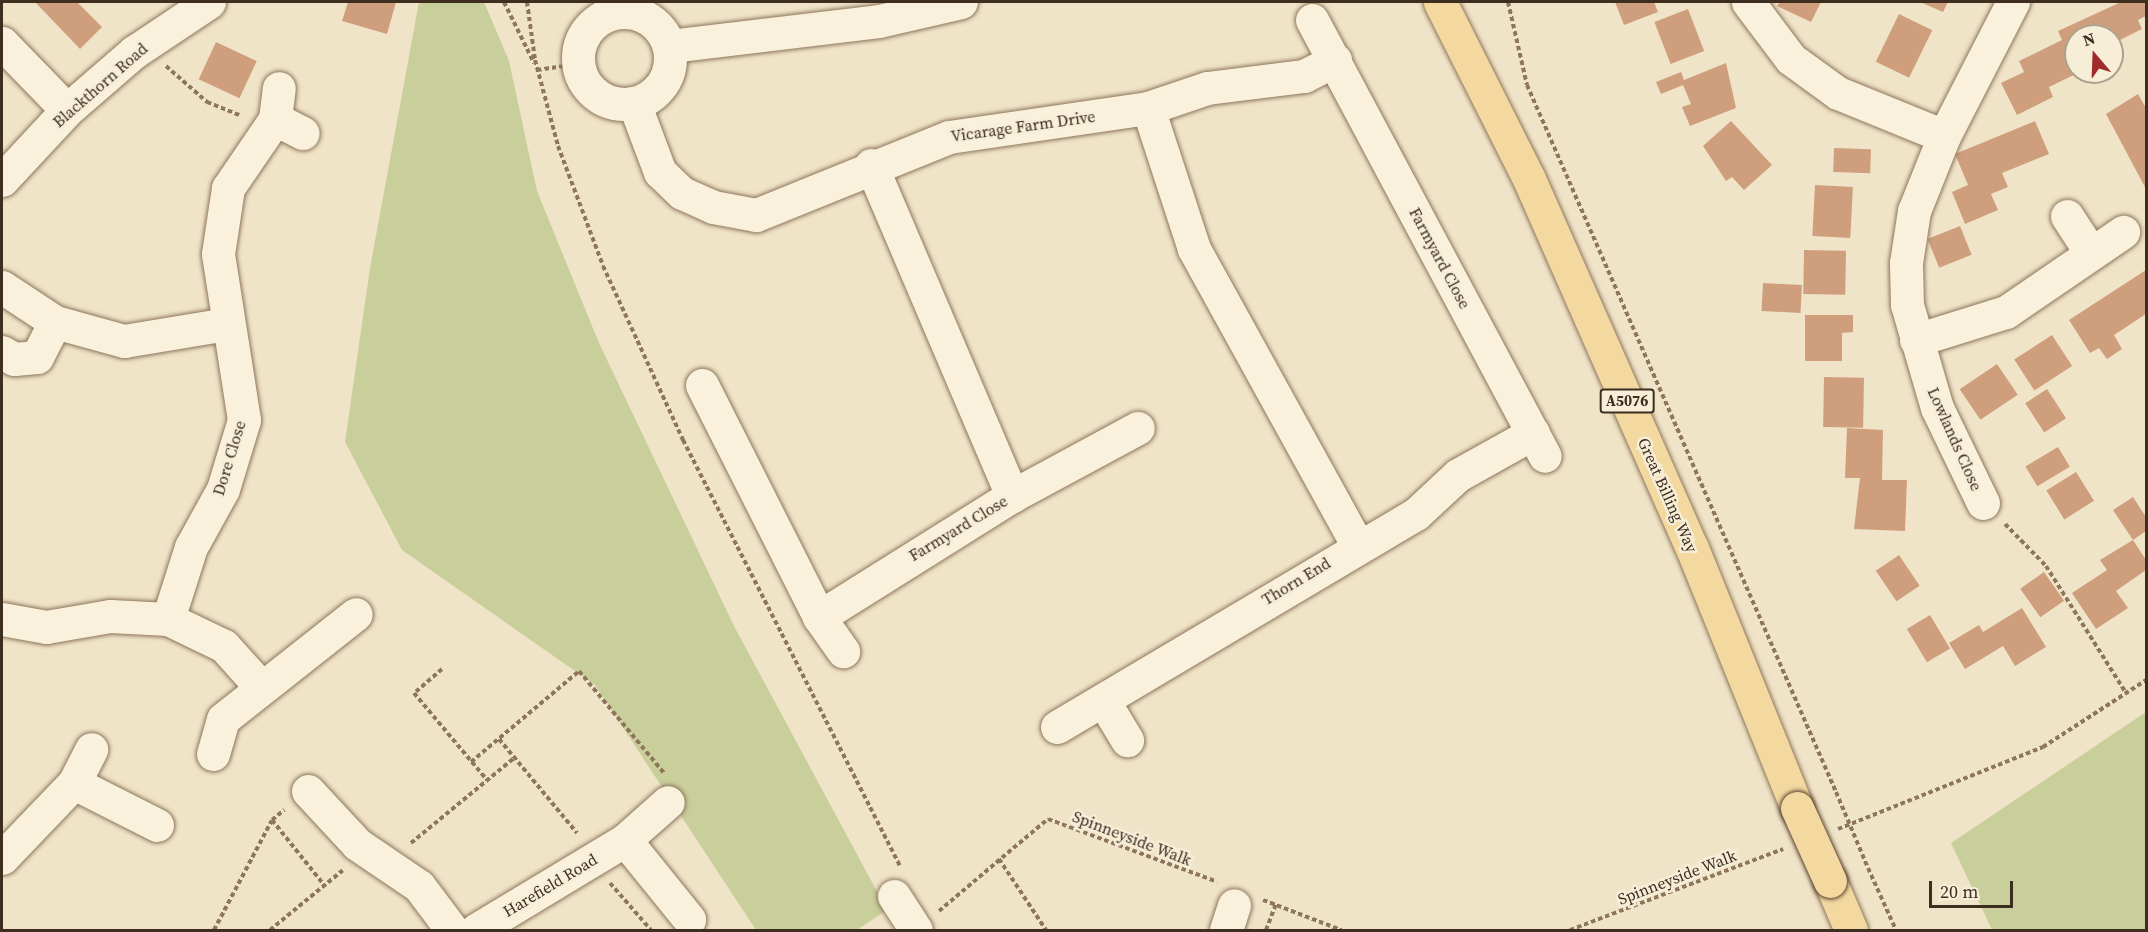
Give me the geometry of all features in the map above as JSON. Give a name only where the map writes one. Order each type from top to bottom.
[{"type":"main road","name":"Great Billing Way","points":[[1440,2],[1533,189],[1692,549],[1797,808],[1851,930]]},
{"type":"street","name":"Blackthorn Road","points":[[2,180],[67,110],[148,43],[209,2]]},
{"type":"street","points":[[670,46],[879,21],[961,2]]},
{"type":"street","points":[[1748,2],[1791,59],[1838,93],[1944,136]]},
{"type":"street","name":"Lowlands Close","points":[[1983,503],[1937,408],[1907,306],[1906,263],[1914,211],[1944,136],[2013,2]]},
{"type":"street","points":[[609,7],[642,14],[656,23],[670,46],[666,78],[656,91],[634,103],[603,99],[590,89],[579,64],[582,37],[609,7]]},
{"type":"street","name":"Farmyard Close","points":[[1312,20],[1539,445]]},
{"type":"street","points":[[2,43],[67,110]]},
{"type":"street","name":"Vicarage Farm Drive","points":[[634,103],[660,172],[682,193],[713,207],[756,215],[871,165],[949,137],[1148,108],[1207,88],[1304,76],[1335,60]]},
{"type":"street","points":[[1148,108],[1194,249],[1358,544]]},
{"type":"street","name":"Dore Close","points":[[168,620],[191,547],[223,489],[244,420],[226,324],[218,254],[228,188],[282,117]]},
{"type":"street","name":"Farmyard Close","points":[[819,616],[1012,496],[871,165]]},
{"type":"street","points":[[2067,216],[2091,254]]},
{"type":"street","points":[[1916,340],[2006,312],[2123,232]]},
{"type":"street","points":[[2,287],[55,322],[124,341],[226,324]]},
{"type":"street","points":[[2,352],[14,359],[37,357],[55,322]]},
{"type":"street","points":[[702,385],[819,616],[843,651]]},
{"type":"street","points":[[1012,496],[1138,428]]},
{"type":"street","name":"Thorn End","points":[[1058,727],[1358,544],[1416,514],[1458,475],[1539,445]]},
{"type":"street","points":[[213,754],[224,719],[260,686],[356,614]]},
{"type":"street","points":[[2,619],[46,627],[110,615],[168,620],[224,646],[260,686]]},
{"type":"street","points":[[1103,700],[1127,740]]},
{"type":"street","points":[[2,858],[74,783],[91,749]]},
{"type":"street","points":[[74,783],[157,825]]},
{"type":"street","points":[[308,791],[379,858],[419,886],[452,930]]},
{"type":"street","name":"Harefield Road","points":[[476,930],[624,840],[668,802]]},
{"type":"street","points":[[624,840],[689,919]]},
{"type":"street","points":[[894,896],[927,921]]},
{"type":"path","points":[[504,2],[537,71],[579,64]]},
{"type":"path","points":[[1508,2],[1527,85],[1896,930]]},
{"type":"path","points":[[148,43],[207,102],[282,117]]},
{"type":"path","points":[[1983,503],[2046,566],[2126,693]]},
{"type":"path","points":[[442,669],[414,693],[487,780]]},
{"type":"path","points":[[471,762],[579,672],[679,791],[668,802]]},
{"type":"path","points":[[1859,821],[2043,747],[2146,680]]},
{"type":"path","points":[[499,739],[651,930]]},
{"type":"path","points":[[270,930],[324,886],[416,838],[514,758]]},
{"type":"path","points":[[214,930],[272,820],[308,791]]},
{"type":"path","name":"Spinneyside Walk","points":[[927,921],[1048,819],[1234,904],[1276,904],[1341,930]]},
{"type":"path","points":[[272,820],[324,886]]},
{"type":"path","name":"Spinneyside Walk","points":[[1570,930],[1792,846]]},
{"type":"path","points":[[999,859],[1046,930]]},
{"type":"path","points":[[1266,930],[1276,904]]},
{"type":"green space","points":[[419,2],[484,2],[509,61],[537,191],[599,343],[734,626],[887,910],[857,930],[756,930],[595,685],[402,550],[345,442],[370,268]]},
{"type":"green space","points":[[2146,712],[2146,930],[1992,930],[1951,843]]},
{"type":"building","points":[[35,2],[77,2],[102,27],[80,49]]},
{"type":"building","points":[[348,2],[396,2],[387,34],[342,21]]},
{"type":"building","points":[[1615,2],[1654,2],[1658,12],[1624,25]]},
{"type":"building","points":[[1780,2],[1821,2],[1811,22],[1777,6]]},
{"type":"building","points":[[1920,2],[1948,2],[1943,12]]},
{"type":"building","points":[[2121,2],[2146,2],[2146,16],[2138,20],[2142,29],[2124,38],[2124,24],[2073,24]]},
{"type":"building","points":[[1688,9],[1704,51],[1671,64],[1654,22]]},
{"type":"building","points":[[1899,14],[1932,30],[1909,78],[1876,62]]},
{"type":"building","points":[[2064,28],[2064,80],[2049,87],[2053,97],[2017,115],[2001,83],[2024,72],[2019,61],[2062,40],[2058,31]]},
{"type":"building","points":[[216,42],[257,61],[239,98],[199,79]]},
{"type":"building","points":[[1726,63],[1736,108],[1690,126],[1682,107],[1691,104],[1683,85],[1661,94],[1656,82],[1681,72],[1684,80]]},
{"type":"building","points":[[2138,94],[2146,108],[2146,189],[2106,114]]},
{"type":"building","points":[[1731,121],[1772,165],[1744,190],[1732,177],[1726,181],[1703,146]]},
{"type":"building","points":[[2035,121],[2049,154],[2002,173],[2008,187],[1991,194],[1998,210],[1965,224],[1952,192],[1968,185],[1955,154]]},
{"type":"building","points":[[1834,148],[1871,149],[1870,173],[1833,172]]},
{"type":"building","points":[[1815,185],[1853,187],[1850,238],[1812,236]]},
{"type":"building","points":[[1960,226],[1972,255],[1939,268],[1928,239]]},
{"type":"building","points":[[1804,250],[1846,251],[1845,295],[1803,294]]},
{"type":"building","points":[[2146,270],[2146,314],[2114,335],[2122,349],[2107,359],[2099,348],[2090,353],[2069,320]]},
{"type":"building","points":[[1763,283],[1802,285],[1800,313],[1762,311]]},
{"type":"building","points":[[1805,315],[1853,315],[1853,332],[1842,333],[1842,361],[1805,361]]},
{"type":"building","points":[[2052,335],[2072,366],[2034,391],[2014,360]]},
{"type":"building","points":[[1997,364],[2018,395],[1980,420],[1960,389]]},
{"type":"building","points":[[1824,377],[1864,378],[1863,428],[1823,427]]},
{"type":"building","points":[[2047,389],[2066,418],[2044,433],[2025,403]]},
{"type":"building","points":[[1847,428],[1883,430],[1882,480],[1907,480],[1905,531],[1854,529],[1860,478],[1845,478]]},
{"type":"building","points":[[2058,447],[2070,467],[2037,486],[2025,467]]},
{"type":"building","points":[[2076,472],[2094,501],[2064,519],[2046,491]]},
{"type":"building","points":[[2133,497],[2146,517],[2146,531],[2133,540],[2113,510]]},
{"type":"building","points":[[2133,540],[2146,560],[2146,570],[2116,591],[2128,608],[2096,629],[2072,593],[2107,570],[2100,560]]},
{"type":"building","points":[[1899,555],[1920,586],[1896,601],[1876,571]]},
{"type":"building","points":[[2044,572],[2064,601],[2040,617],[2020,589]]},
{"type":"building","points":[[2022,608],[2046,647],[2015,666],[2003,646],[1965,669],[1949,643],[1979,625],[1983,632]]},
{"type":"building","points":[[1930,615],[1950,648],[1927,662],[1907,629]]}]
